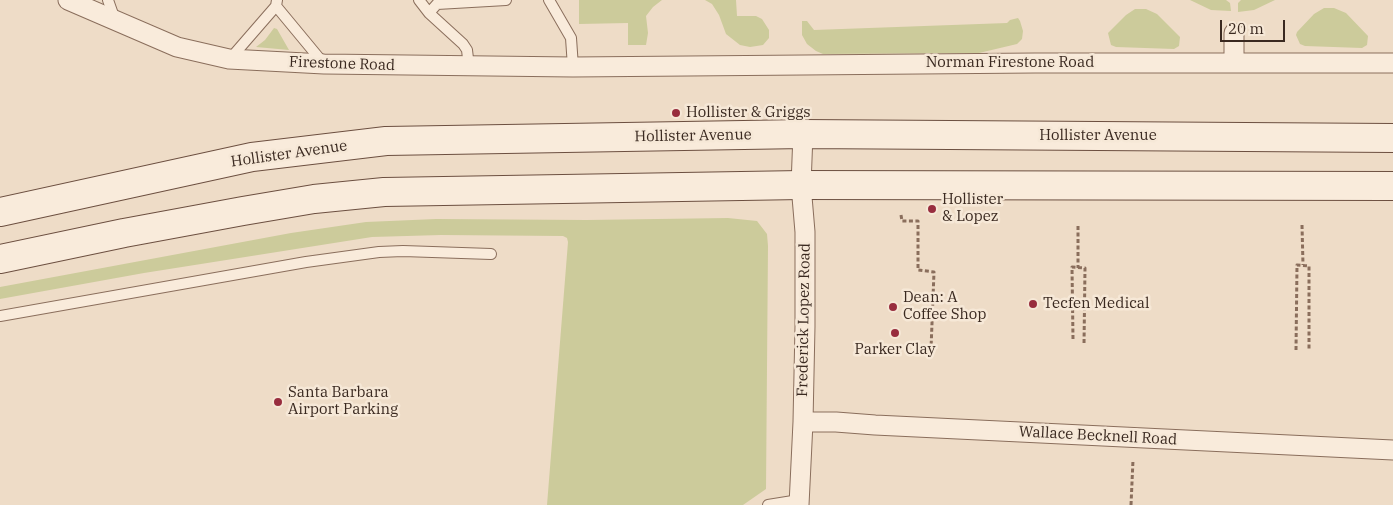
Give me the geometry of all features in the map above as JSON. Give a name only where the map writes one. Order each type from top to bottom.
[{"type":"main road","name":"Hollister Avenue","points":[[0,212],[252,157],[386,141],[802,134],[1393,138]]},
{"type":"main road","points":[[0,258],[243,211],[314,199],[384,192],[801,185],[1393,186]]},
{"type":"street","name":"Firestone Road","points":[[68,0],[177,47],[230,59],[324,64],[469,67],[627,67]]},
{"type":"street","points":[[1234,33],[1234,63]]},
{"type":"street","name":"Norman Firestone Road","points":[[627,67],[1035,63],[1393,63]]},
{"type":"street","name":"Frederick Lopez Road","points":[[799,502],[803,422],[805,232],[801,185],[802,134]]},
{"type":"street","name":"Wallace Becknell Road","points":[[803,422],[836,422],[1393,450]]},
{"type":"lane","points":[[108,0],[116,22]]},
{"type":"lane","points":[[419,0],[429,13],[463,44],[467,50],[469,67]]},
{"type":"lane","points":[[429,13],[437,4],[506,0]]},
{"type":"lane","points":[[549,0],[571,38],[573,67]]},
{"type":"lane","points":[[230,59],[277,3],[324,64]]},
{"type":"lane","points":[[0,316],[306,262],[379,252],[491,254]]},
{"type":"lane","points":[[768,505],[799,502]]},
{"type":"path","points":[[901,215],[902,220],[918,221],[918,270],[934,272],[931,349]]},
{"type":"path","points":[[1302,225],[1304,265]]},
{"type":"path","points":[[1078,226],[1078,268]]},
{"type":"path","points":[[1296,350],[1297,265],[1304,265],[1309,266],[1309,351]]},
{"type":"path","points":[[1073,339],[1072,267],[1085,268],[1084,345]]},
{"type":"path","points":[[1131,505],[1133,460]]},
{"type":"green space","points":[[579,0],[662,0],[646,16],[648,33],[646,45],[628,45],[628,23],[579,24]]},
{"type":"green space","points":[[705,0],[736,0],[737,16],[756,16],[762,19],[769,30],[769,38],[763,45],[750,47],[740,45],[726,34],[719,15],[712,4]]},
{"type":"green space","points":[[1190,0],[1226,0],[1230,3],[1231,11],[1211,10]]},
{"type":"green space","points":[[1241,0],[1275,0],[1254,10],[1238,12],[1238,3]]},
{"type":"green space","points":[[1324,8],[1334,8],[1346,13],[1368,36],[1367,45],[1362,48],[1305,46],[1300,44],[1296,35],[1297,32],[1314,14]]},
{"type":"green space","points":[[1135,9],[1146,9],[1157,14],[1180,37],[1179,46],[1174,49],[1116,47],[1111,45],[1108,33]]},
{"type":"green space","points":[[1018,18],[1023,31],[1022,39],[1017,44],[979,53],[823,54],[807,44],[802,35],[802,21],[807,21],[814,30],[1007,23]]},
{"type":"green space","points":[[274,28],[277,29],[289,50],[256,47],[265,40]]},
{"type":"green space","points":[[728,218],[757,221],[767,234],[768,246],[766,489],[743,505],[547,505],[568,242],[567,238],[563,236],[441,235],[372,237],[144,273],[0,299],[0,287],[291,233],[366,222],[436,219],[587,220]]},
{"type":"place","name":"Hollister & Griggs","points":[[676,113]]},
{"type":"place","name":"Hollister & Lopez","points":[[932,209]]},
{"type":"place","name":"Tecfen Medical","points":[[1033,304]]},
{"type":"place","name":"Dean: A Coffee Shop","points":[[893,307]]},
{"type":"place","name":"Parker Clay","points":[[895,333]]},
{"type":"place","name":"Santa Barbara Airport Parking","points":[[278,402]]}]
